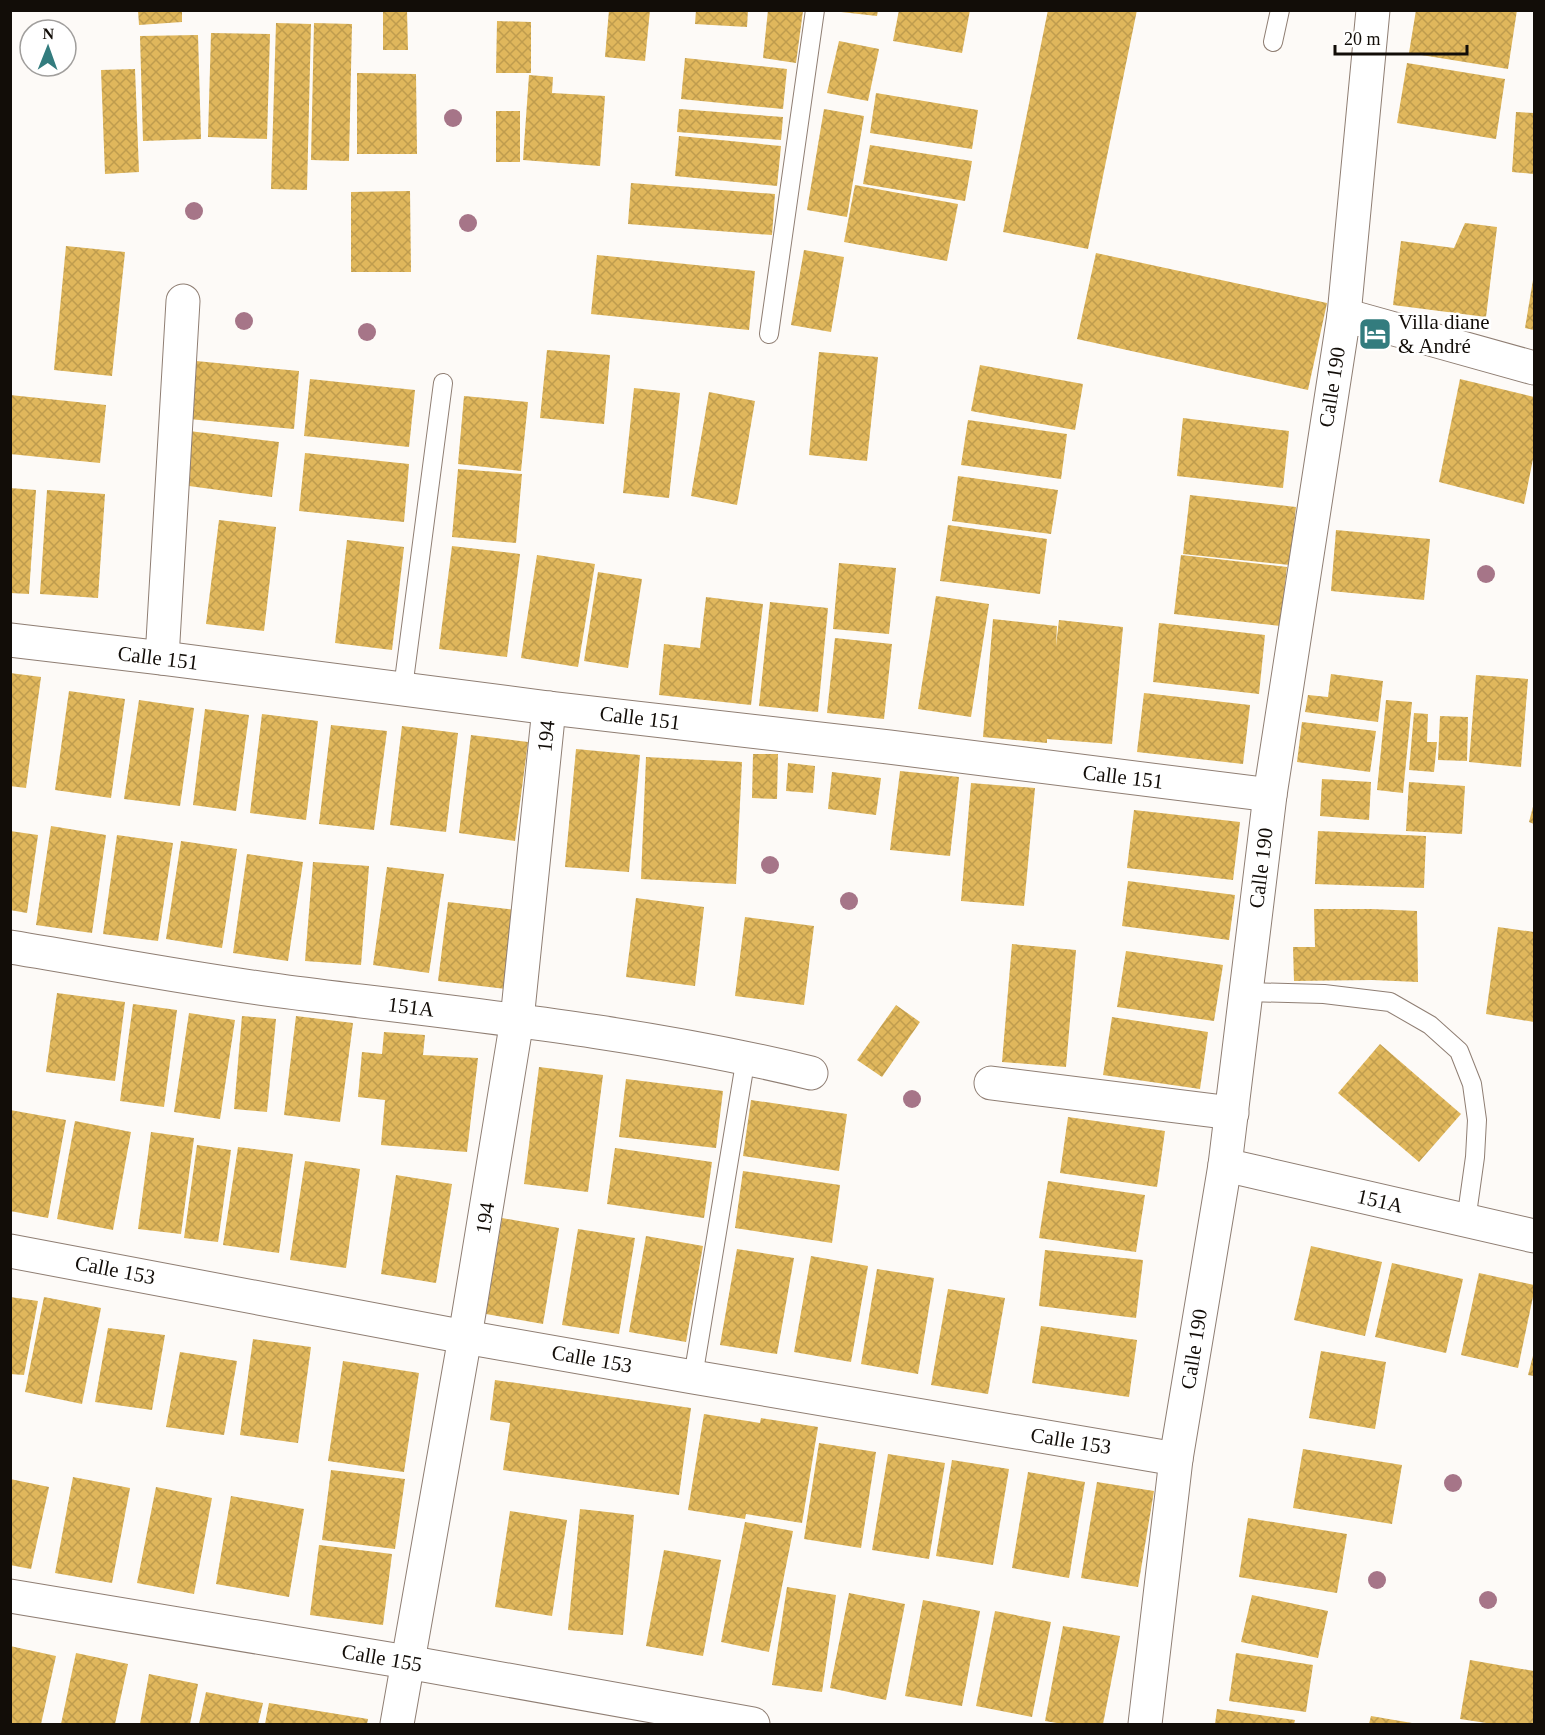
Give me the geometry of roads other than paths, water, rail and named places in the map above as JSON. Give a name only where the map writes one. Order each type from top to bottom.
[{"type":"street","name":"Calle 190","points":[[1145,1725],[1176,1459],[1225,1165],[1270,795],[1344,315],[1373,10]]},
{"type":"street","points":[[162,658],[183,301]]},
{"type":"street","points":[[1344,315],[1534,368]]},
{"type":"street","name":"Calle 151","points":[[10,640],[1270,795]]},
{"type":"street","name":"194","points":[[397,1725],[465,1337],[517,1020],[549,708]]},
{"type":"street","name":"151A","points":[[10,947],[285,991],[517,1020],[746,1057],[811,1073]]},
{"type":"street","points":[[991,1083],[1232,1113]]},
{"type":"street","name":"151A","points":[[1225,1165],[1534,1236]]},
{"type":"street","name":"Calle 153","points":[[10,1251],[465,1337],[1176,1459]]},
{"type":"street","name":"Calle 155","points":[[10,1596],[407,1662],[753,1725]]},
{"type":"lane","points":[[769,334],[815,10]]},
{"type":"lane","points":[[1274,42],[1280,10]]},
{"type":"lane","points":[[403,688],[443,383]]},
{"type":"lane","points":[[1246,992],[1324,994],[1390,1002],[1430,1025],[1459,1051],[1472,1084],[1477,1120],[1475,1158],[1466,1221]]},
{"type":"lane","points":[[693,1377],[746,1057]]},
{"type":"place","name":"Villa diane & André","points":[[1375,334]]}]
